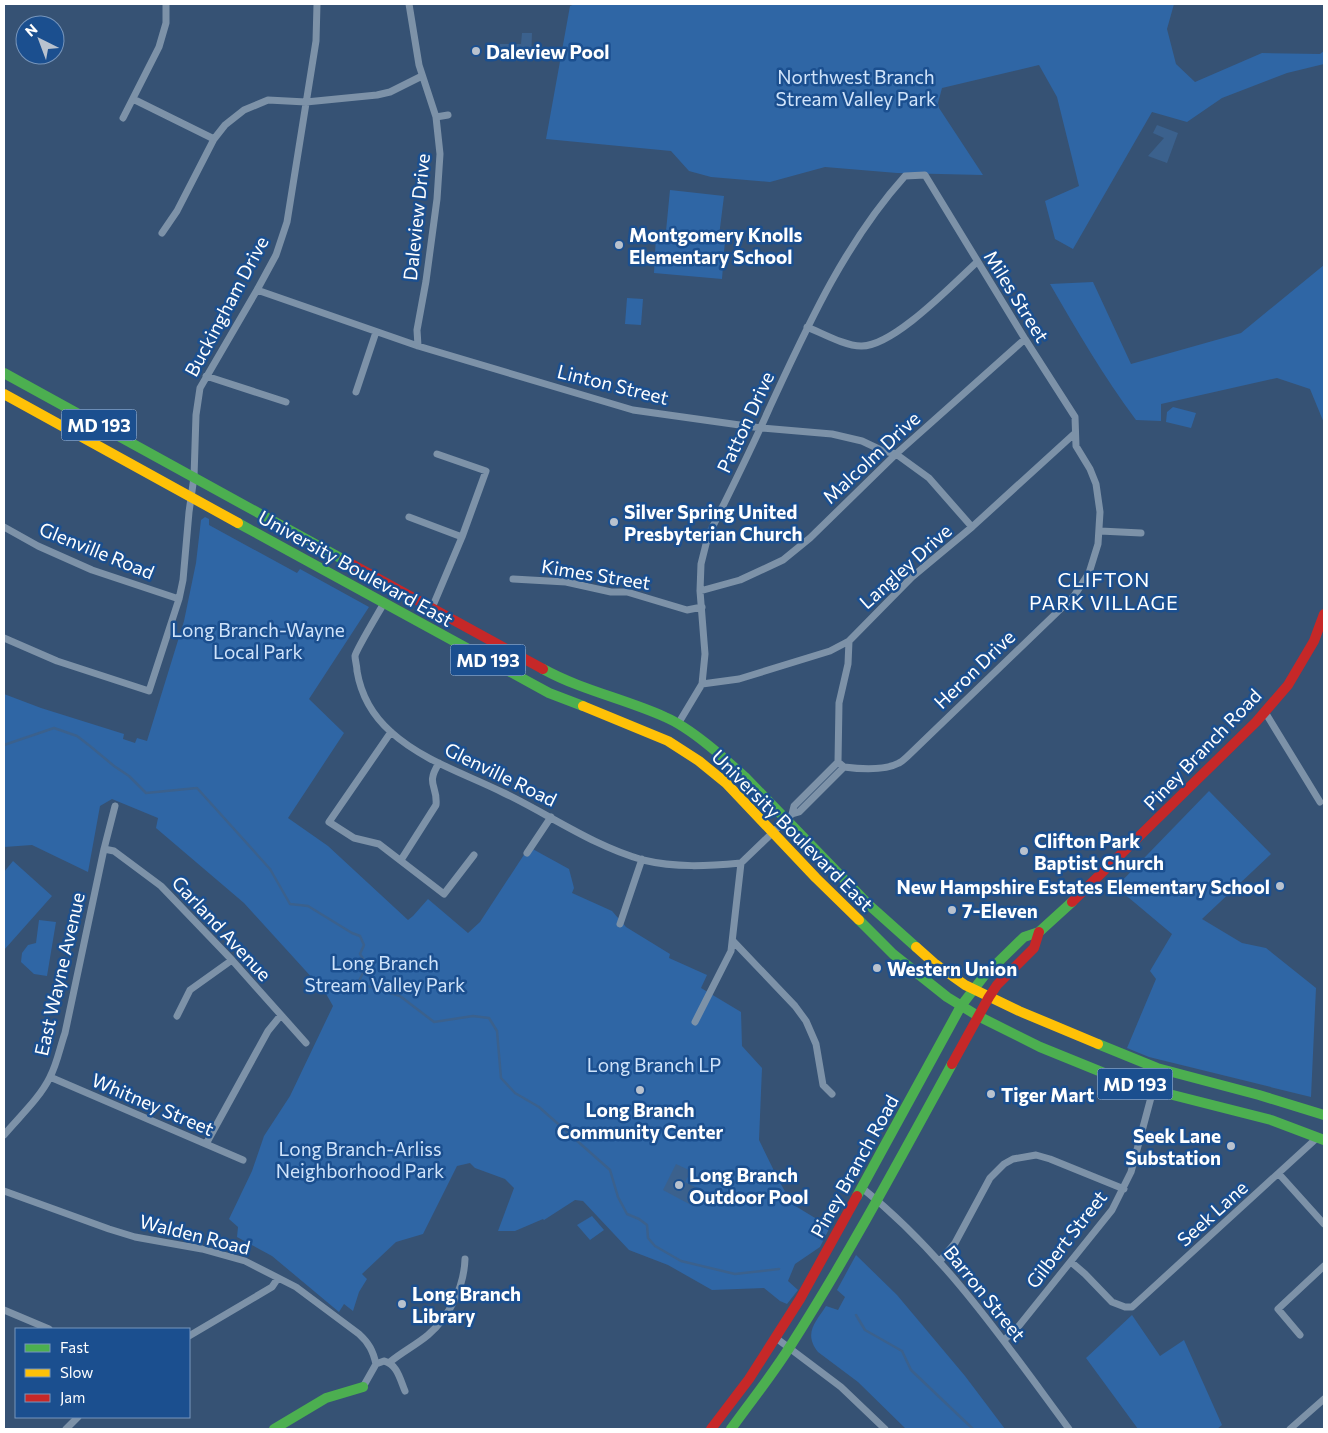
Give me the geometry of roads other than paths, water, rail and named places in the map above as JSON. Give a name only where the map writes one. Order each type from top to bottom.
[{"type":"main road","name":"University Boulevard East","points":[[4,373],[548,672],[605,696],[665,717],[678,724],[724,758],[789,816],[869,906],[934,963],[973,989],[1157,1068],[1324,1115]]},
{"type":"main road","name":"University Boulevard East","points":[[4,394],[549,693],[668,741],[699,761],[726,783],[816,878],[893,954],[948,997],[978,1016],[1040,1047],[1104,1073],[1153,1090],[1271,1120],[1321,1138]]},
{"type":"main road","name":"Piney Branch Road","points":[[711,1429],[743,1386],[800,1300],[961,1006],[973,989],[1024,937],[1039,932],[1194,784],[1264,712],[1288,685],[1321,631],[1324,614]]},
{"type":"main road","name":"Piney Branch Road","points":[[731,1429],[790,1347],[878,1200],[989,997],[997,985],[1034,948],[1039,932]]},
{"type":"main road","points":[[274,1429],[326,1398],[362,1387]]},
{"type":"street","points":[[123,118],[159,46],[166,23],[166,4]]},
{"type":"street","name":"Buckingham Drive","points":[[194,477],[196,415],[200,388],[276,255],[287,222],[316,41],[317,4]]},
{"type":"street","name":"Daleview Drive","points":[[409,4],[419,65],[436,118],[440,154],[437,199],[426,281],[417,330],[418,346]]},
{"type":"street","points":[[162,233],[177,211],[214,139],[225,125],[244,110],[268,100],[306,102],[377,95],[390,92],[422,76]]},
{"type":"street","points":[[133,99],[214,139]]},
{"type":"street","points":[[436,118],[448,115]]},
{"type":"street","name":"Patton Drive","points":[[678,724],[702,684],[705,654],[700,591],[701,564],[708,536],[761,428],[807,327],[848,250],[894,187],[905,176],[925,176]]},
{"type":"street","name":"Miles Street","points":[[925,176],[1075,417],[1074,434]]},
{"type":"street","points":[[807,327],[853,346],[862,347],[877,344],[902,329],[977,262]]},
{"type":"street","name":"Linton Street","points":[[257,290],[418,346],[633,410],[761,428],[832,434],[862,441],[881,450],[896,454],[929,478],[972,527]]},
{"type":"street","points":[[356,392],[376,332]]},
{"type":"street","name":"Malcolm Drive","points":[[700,591],[740,580],[783,560],[810,538],[896,454],[1025,339]]},
{"type":"street","points":[[206,376],[286,402]]},
{"type":"street","name":"Langley Drive","points":[[849,642],[912,577],[972,527],[1074,434]]},
{"type":"street","name":"Heron Drive","points":[[841,764],[859,769],[880,768],[899,763],[1074,596],[1089,574],[1098,544],[1100,512],[1096,484],[1090,469],[1076,446],[1074,434]]},
{"type":"street","points":[[432,608],[462,537],[486,471],[437,454]]},
{"type":"street","points":[[4,638],[57,661],[149,691],[179,599],[183,580],[194,477]]},
{"type":"street","points":[[408,517],[462,537]]},
{"type":"street","name":"Glenville Road","points":[[4,527],[38,546],[92,570],[179,599]]},
{"type":"street","points":[[1100,531],[1141,533]]},
{"type":"street","name":"Kimes Street","points":[[513,579],[566,582],[611,592],[627,592],[687,610],[702,607]]},
{"type":"street","name":"Glenville Road","points":[[384,603],[355,655],[360,687],[379,720],[391,732],[439,763],[502,792],[596,842],[642,859],[663,864],[693,867],[741,863]]},
{"type":"street","points":[[695,1022],[732,951],[741,863],[789,816],[799,812],[841,764],[838,703],[848,664],[849,642],[830,651],[739,679],[702,684]]},
{"type":"street","points":[[1264,712],[1320,802]]},
{"type":"street","points":[[391,732],[328,822],[354,838],[379,844],[444,894],[474,855]]},
{"type":"street","points":[[401,860],[436,805],[432,780],[433,773],[439,763]]},
{"type":"street","name":"East Wayne Avenue","points":[[4,1135],[43,1089],[50,1077],[65,1033],[104,849],[116,806]]},
{"type":"street","points":[[527,853],[551,817]]},
{"type":"street","name":"Garland Avenue","points":[[104,849],[114,851],[162,886],[232,960],[306,1043]]},
{"type":"street","points":[[620,924],[642,859]]},
{"type":"street","points":[[733,941],[795,1006],[806,1021],[816,1044],[823,1085],[832,1094]]},
{"type":"street","points":[[176,1016],[190,990],[232,960]]},
{"type":"street","points":[[206,1144],[268,1031],[281,1015]]},
{"type":"street","name":"Whitney Street","points":[[50,1077],[243,1160]]},
{"type":"street","name":"Gilbert Street","points":[[1004,1340],[1018,1327],[1112,1210],[1131,1172],[1153,1090]]},
{"type":"street","name":"Seek Lane","points":[[1071,1262],[1112,1302],[1125,1307],[1132,1307],[1321,1138]]},
{"type":"street","points":[[940,1261],[955,1243],[990,1178],[1004,1164],[1013,1159],[1036,1155],[1124,1189]]},
{"type":"street","points":[[1279,1174],[1324,1224]]},
{"type":"street","name":"Barron Street","points":[[862,1188],[878,1200],[940,1261],[971,1296],[1069,1429]]},
{"type":"street","name":"Walden Road","points":[[4,1191],[109,1229],[135,1236],[202,1248],[245,1261],[309,1295],[359,1334],[374,1352],[376,1364]]},
{"type":"street","points":[[390,1362],[428,1334],[440,1322],[453,1303],[460,1287],[465,1259]]},
{"type":"street","points":[[1300,1334],[1278,1310],[1324,1266]]},
{"type":"street","points":[[190,1335],[272,1287],[278,1278]]},
{"type":"street","points":[[4,1310],[47,1328]]},
{"type":"street","points":[[776,1338],[841,1387],[885,1429]]},
{"type":"street","points":[[362,1387],[376,1364],[384,1360],[390,1362],[394,1367],[405,1391]]},
{"type":"street","points":[[1290,1429],[1324,1399]]},
{"type":"street","points":[[66,1429],[77,1418]]},
{"type":"waterway","points":[[4,745],[54,728],[77,736],[129,776],[146,793],[197,788],[270,869],[290,904],[308,906],[360,936],[364,945],[360,954],[367,965],[358,983],[400,996],[434,1022],[473,1016],[489,1018],[497,1031],[501,1078],[515,1093],[539,1107],[610,1170],[618,1197],[627,1214],[647,1225],[648,1238],[655,1246],[681,1261],[735,1274],[779,1269]]},
{"type":"waterway","points":[[856,1315],[865,1330],[902,1351],[911,1370],[973,1429]]},
{"type":"place","name":"Daleview Pool","points":[[476,51]]},
{"type":"place","name":"Montgomery Knolls Elementary School","points":[[619,245]]},
{"type":"place","name":"Silver Spring United Presbyterian Church","points":[[614,522]]},
{"type":"place","name":"Clifton Park Baptist Church","points":[[1024,851]]},
{"type":"place","name":"New Hampshire Estates Elementary School","points":[[1280,886]]},
{"type":"place","name":"7-Eleven","points":[[952,910]]},
{"type":"place","name":"Western Union","points":[[877,968]]},
{"type":"place","name":"Long Branch Community Center","points":[[640,1090]]},
{"type":"place","name":"Tiger Mart","points":[[991,1094]]},
{"type":"place","name":"Seek Lane Substation","points":[[1231,1146]]},
{"type":"place","name":"Long Branch Outdoor Pool","points":[[679,1185]]},
{"type":"place","name":"Long Branch Library","points":[[402,1304]]},
{"type":"district","name":"CLIFTON PARK VILLAGE","points":[[1104,590]]},
{"type":"park label","name":"Northwest Branch Stream Valley Park","points":[[856,87]]},
{"type":"park label","name":"Long Branch-Wayne Local Park","points":[[258,640]]},
{"type":"park label","name":"Long Branch Stream Valley Park","points":[[385,973]]},
{"type":"park label","name":"Long Branch LP","points":[[654,1064]]},
{"type":"park label","name":"Long Branch-Arliss Neighborhood Park","points":[[360,1159]]}]
